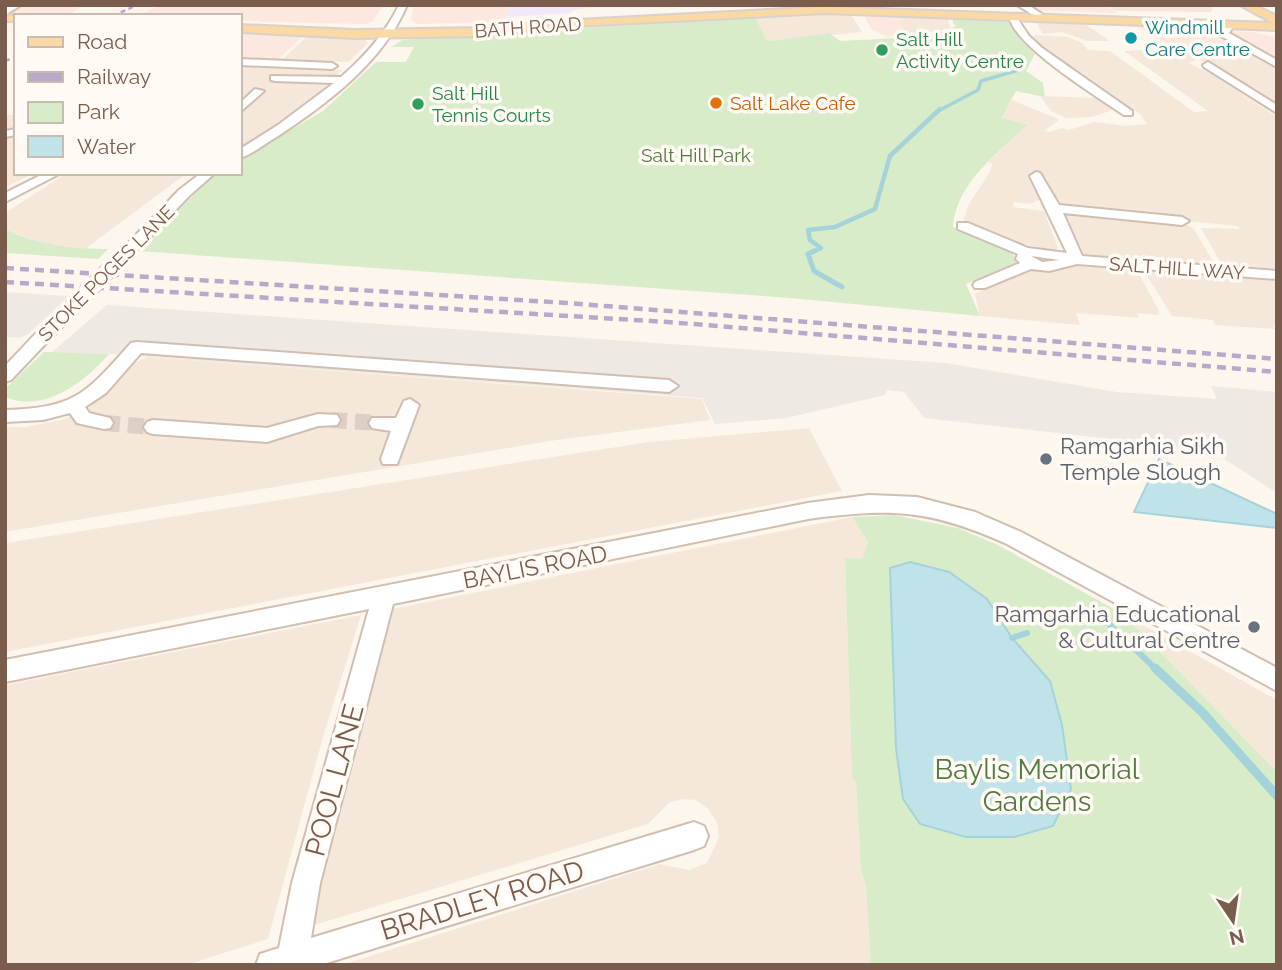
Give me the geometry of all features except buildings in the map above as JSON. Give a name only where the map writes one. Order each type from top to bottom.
[{"type":"main road","name":"BATH ROAD","points":[[390,31],[860,5]]},
{"type":"main road","points":[[1184,18],[1224,15],[1233,12],[1238,5]]},
{"type":"main road","points":[[1245,5],[1276,18]]},
{"type":"main road","points":[[1259,5],[1276,18]]},
{"type":"main road","points":[[1269,5],[1276,18]]},
{"type":"main road","name":"BATH ROAD","points":[[242,27],[484,32],[736,14],[931,6],[1018,10],[1085,18],[1235,25],[1276,18]]},
{"type":"main road","name":"BATH ROAD","points":[[885,7],[1018,10],[1085,18]]},
{"type":"main road","name":"BATH ROAD","points":[[1118,19],[1276,18]]},
{"type":"main road","points":[[1235,25],[1277,33]]},
{"type":"street","points":[[5,12],[17,5]]},
{"type":"street","points":[[242,153],[273,135],[342,80],[390,31],[403,5]]},
{"type":"street","points":[[1018,10],[1025,38],[1128,113]]},
{"type":"street","points":[[1235,25],[1224,28],[1224,34],[1277,64]]},
{"type":"street","points":[[242,62],[332,66]]},
{"type":"street","points":[[1208,65],[1277,110]]},
{"type":"street","points":[[275,78],[342,80]]},
{"type":"street","points":[[242,107],[257,95]]},
{"type":"street","points":[[5,198],[51,175]]},
{"type":"street","name":"STOKE POGES LANE","points":[[5,376],[184,193],[206,175]]},
{"type":"street","points":[[1036,176],[1054,208],[1077,260]]},
{"type":"street","points":[[1054,208],[1182,221]]},
{"type":"street","name":"SALT HILL WAY","points":[[963,226],[1028,258]]},
{"type":"street","name":"SALT HILL WAY","points":[[980,285],[1028,258],[1049,253],[1077,260],[1277,275]]},
{"type":"street","points":[[5,416],[33,416],[74,405],[100,389],[136,347],[669,386]]},
{"type":"street","points":[[74,405],[83,418],[104,423]]},
{"type":"street","points":[[390,459],[410,405]]},
{"type":"street","points":[[153,427],[267,435],[318,420],[331,419]]},
{"type":"street","points":[[379,423],[402,425]]},
{"type":"street","name":"BAYLIS ROAD","points":[[5,671],[808,511],[869,503],[916,505],[968,517],[1058,561],[1277,680]]},
{"type":"street","name":"POOL LANE","points":[[285,962],[384,596]]},
{"type":"street","name":"BRADLEY ROAD","points":[[285,962],[694,836]]},
{"type":"shaded area","points":[[24,5],[84,5],[70,14],[7,15]]},
{"type":"shaded area","points":[[160,5],[384,5],[372,22],[365,24],[242,20],[242,14],[141,14]]},
{"type":"shaded area","points":[[414,5],[508,5],[505,22],[417,24],[411,20]]},
{"type":"shaded area","points":[[508,5],[617,5],[573,10],[571,13],[506,17]]},
{"type":"shaded area","points":[[1011,5],[1107,5],[1117,13],[1024,10]]},
{"type":"shaded area","points":[[1108,5],[1215,5],[1211,12],[1114,11]]},
{"type":"shaded area","points":[[896,14],[947,18],[951,29],[904,35]]},
{"type":"shaded area","points":[[896,14],[904,35],[887,37],[871,29],[864,15]]},
{"type":"shaded area","points":[[852,16],[862,32],[772,41],[766,39],[755,17]]},
{"type":"shaded area","points":[[1036,22],[1085,24],[1110,41],[1087,41],[1062,32],[1043,34]]},
{"type":"shaded area","points":[[1138,26],[1253,32],[1277,37],[1277,68],[1234,46],[1175,49]]},
{"type":"shaded area","points":[[242,33],[304,35],[278,60],[242,59]]},
{"type":"shaded area","points":[[1033,35],[1068,37],[1082,43],[1088,50],[1110,51],[1194,112],[1208,111],[1124,51],[1234,46],[1277,68],[1277,107],[1210,62],[1196,60],[1189,63],[1213,75],[1277,117],[1277,229],[1274,230],[1277,232],[1277,269],[1222,265],[1201,228],[1240,229],[1238,226],[1186,221],[1183,217],[1068,208],[1056,200],[1042,173],[1030,171],[1042,198],[1031,204],[1014,202],[1012,207],[1044,211],[1058,248],[1052,250],[1018,243],[963,222],[969,204],[993,164],[988,162],[1026,126],[1002,118],[1012,100],[1058,119],[1045,130],[1049,132],[1062,128],[1069,130],[1094,122],[1127,126],[1147,124],[1141,115],[1048,52],[1038,44]]},
{"type":"shaded area","points":[[307,36],[362,37],[368,43],[349,62],[282,60]]},
{"type":"shaded area","points":[[242,66],[343,70],[335,77],[282,76],[281,78],[330,82],[294,117],[242,146]]},
{"type":"shaded area","points":[[1040,96],[1095,98],[1104,104],[1111,103],[1116,109],[1092,117],[1066,118],[1051,111]]},
{"type":"shaded area","points":[[5,115],[14,115],[14,175],[31,175],[5,187]]},
{"type":"shaded area","points":[[64,175],[184,175],[85,249],[47,244],[5,230],[5,213]]},
{"type":"shaded area","points":[[1056,212],[1080,214],[1082,217],[1188,225],[1194,229],[1215,265],[1082,255],[1078,253]]},
{"type":"shaded area","points":[[1082,266],[1137,270],[1159,311],[1158,315],[1137,313],[1139,318],[1076,313],[1080,325],[980,316],[975,294],[978,292],[1027,271]]},
{"type":"shaded area","points":[[1144,271],[1277,281],[1277,325],[1273,326],[1275,329],[1215,325],[1213,320],[1172,316]]},
{"type":"shaded area","points":[[5,292],[69,296],[28,334],[20,338],[5,337]]},
{"type":"shaded area","points":[[107,305],[945,363],[1117,392],[1217,399],[1211,386],[1277,392],[1277,493],[1210,450],[924,418],[904,392],[887,390],[885,395],[786,418],[715,424],[702,398],[111,354],[52,352]]},
{"type":"shaded area","points":[[148,357],[702,399],[710,420],[550,441],[5,532],[5,427],[25,427],[61,420],[88,409],[130,365]]},
{"type":"shaded area","points":[[809,428],[842,491],[5,652],[5,543],[649,442]]},
{"type":"shaded area","points":[[852,517],[868,542],[862,559],[845,559],[852,778],[856,782],[861,870],[866,887],[871,965],[342,965],[660,864],[689,870],[707,863],[719,837],[717,822],[708,809],[696,800],[684,799],[670,802],[648,824],[298,930],[382,611]]},
{"type":"shaded area","points":[[1123,614],[1277,700],[1277,772],[1189,682]]},
{"type":"shaded area","points":[[361,615],[323,737],[268,939],[186,965],[5,965],[5,685]]},
{"type":"green space","name":"Salt Hill Park","points":[[755,17],[766,39],[772,41],[829,33],[840,41],[932,34],[956,26],[953,17],[1013,21],[1020,39],[1035,54],[1026,71],[1043,83],[1045,97],[1016,91],[1002,118],[1027,125],[991,158],[970,183],[956,211],[953,227],[1012,253],[1019,264],[966,284],[980,316],[790,298],[139,251],[213,175],[242,175],[242,158],[323,111],[376,62],[406,62],[414,47],[391,47],[402,40]]},
{"type":"green space","points":[[5,229],[55,245],[108,249],[98,259],[5,253]]},
{"type":"green space","points":[[44,352],[109,354],[76,384],[49,398],[20,401],[5,397],[7,387]]},
{"type":"green space","name":"Baylis Memorial Gardens","points":[[895,515],[958,528],[998,545],[1123,614],[1277,772],[1277,965],[871,965],[866,887],[861,870],[856,782],[852,778],[845,558],[862,559],[868,542],[852,517]]},
{"type":"water","points":[[1159,459],[1277,514],[1277,528],[1134,512]]},
{"type":"water","points":[[910,562],[949,572],[987,599],[1012,638],[1050,681],[1062,725],[1071,789],[1053,826],[1014,837],[966,837],[920,824],[903,799],[896,748],[890,568]]},
{"type":"waterway","points":[[938,111],[978,90],[981,81],[1019,70],[1023,64]]},
{"type":"waterway","points":[[810,253],[821,248],[810,240],[808,230],[835,227],[875,209],[890,156],[940,109]]},
{"type":"waterway","points":[[810,253],[814,251]]},
{"type":"waterway","points":[[810,253],[808,254],[814,271],[842,287]]},
{"type":"waterway","points":[[1080,616],[1095,611],[1157,670]]},
{"type":"waterway","points":[[1047,627],[1059,622]]},
{"type":"waterway","points":[[1012,638],[1027,633]]},
{"type":"waterway","points":[[1155,668],[1202,712],[1277,796]]},
{"type":"tunnel","points":[[331,420],[378,423]]},
{"type":"tunnel","points":[[104,423],[153,427]]},
{"type":"railway","points":[[117,14],[137,5]]},
{"type":"railway","points":[[5,61],[14,58]]},
{"type":"railway","points":[[5,268],[567,303],[1277,359]]},
{"type":"railway","points":[[5,282],[668,322],[1277,372]]},
{"type":"place","name":"Windmill Care Centre","points":[[1131,38]]},
{"type":"place","name":"Salt Hill Activity Centre","points":[[882,50]]},
{"type":"place","name":"Salt Lake Cafe","points":[[716,103]]},
{"type":"place","name":"Salt Hill Tennis Courts","points":[[418,104]]},
{"type":"place","name":"Ramgarhia Sikh Temple Slough","points":[[1046,459]]},
{"type":"place","name":"Ramgarhia Educational & Cultural Centre","points":[[1254,627]]}]
